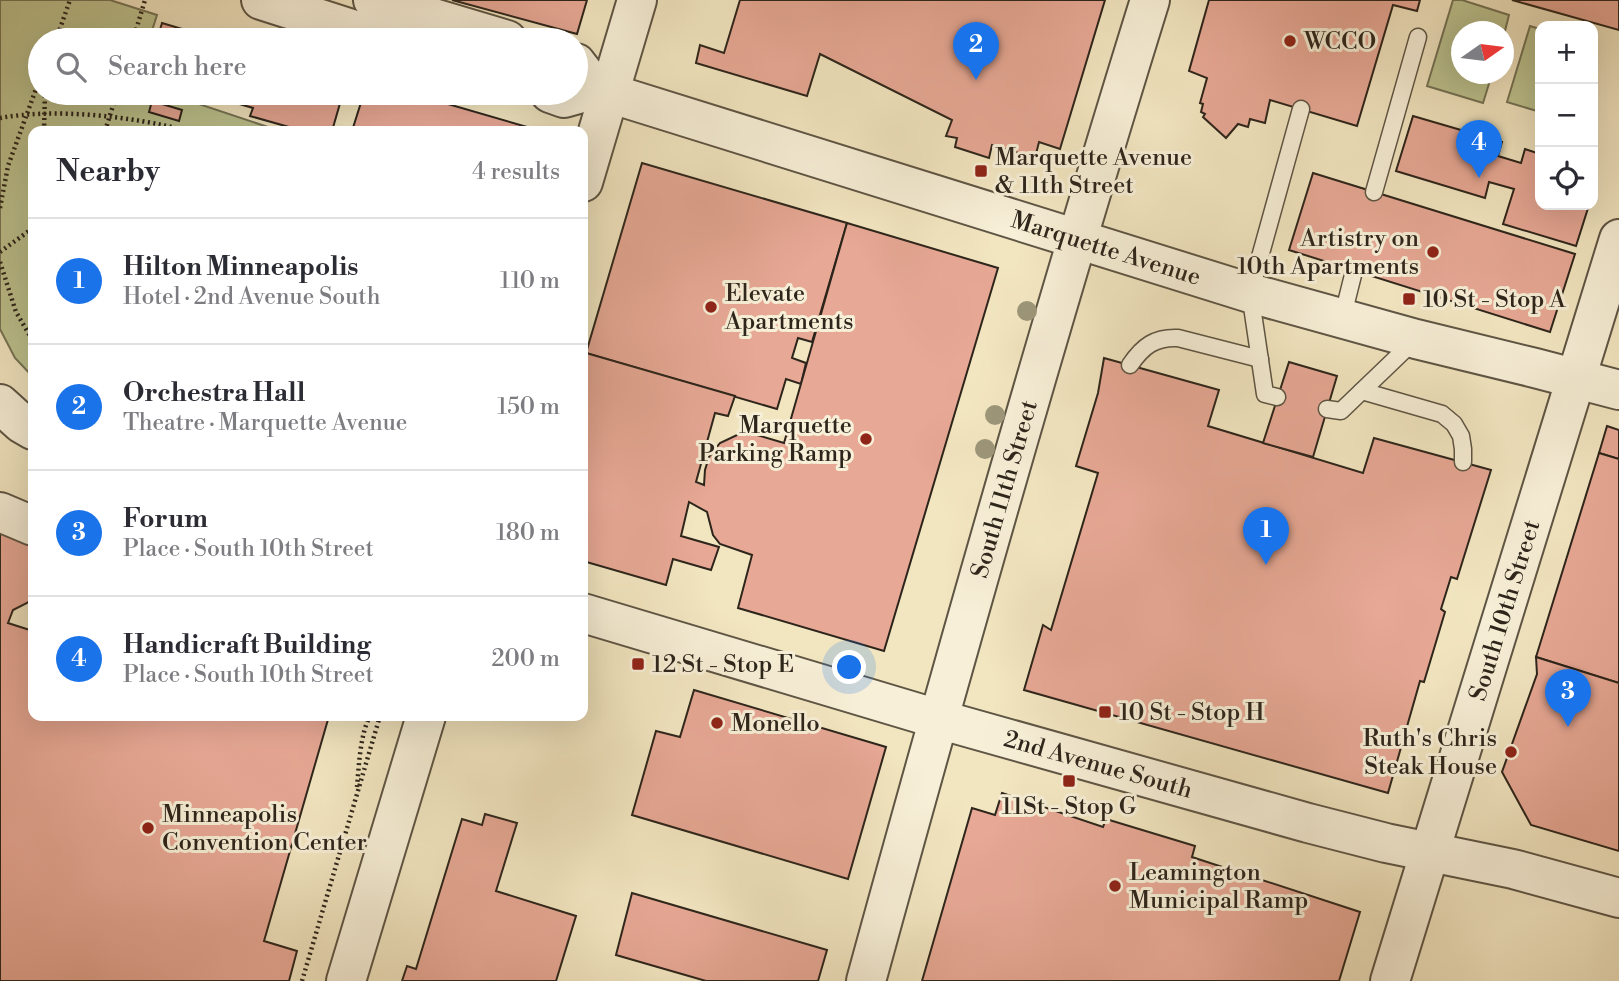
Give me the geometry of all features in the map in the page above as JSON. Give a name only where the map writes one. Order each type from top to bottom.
[{"type":"street","points":[[261,0],[348,28]]},
{"type":"street","points":[[373,0],[467,28]]},
{"type":"street","points":[[588,137],[594,82],[637,0]]},
{"type":"street","name":"South 11th Street","points":[[866,981],[1076,238],[1150,0]]},
{"type":"street","name":"Marquette Avenue","points":[[594,82],[1250,293],[1416,339],[1619,390]]},
{"type":"street","name":"South 10th Street","points":[[1390,981],[1619,239]]},
{"type":"street","points":[[0,404],[28,427]]},
{"type":"street","points":[[0,512],[28,524]]},
{"type":"street","name":"2nd Avenue South","points":[[588,614],[938,719],[1308,823],[1513,869],[1619,898]]},
{"type":"street","points":[[346,981],[424,721]]},
{"type":"lane","points":[[1374,192],[1418,37]]},
{"type":"lane","points":[[1278,397],[1265,394],[1250,293],[1301,110]]},
{"type":"lane","points":[[1342,319],[1353,271]]},
{"type":"lane","points":[[1130,365],[1146,346],[1167,338],[1178,338],[1260,359]]},
{"type":"lane","points":[[1327,409],[1340,411],[1416,339]]},
{"type":"lane","points":[[1362,391],[1442,414],[1454,424],[1461,436],[1463,462]]},
{"type":"path","points":[[59,28],[69,0]]},
{"type":"path","points":[[137,28],[145,0]]},
{"type":"path","points":[[0,208],[8,166],[30,105]]},
{"type":"path","points":[[44,105],[44,126]]},
{"type":"path","points":[[107,126],[114,105]]},
{"type":"path","points":[[0,118],[89,114],[162,126]]},
{"type":"path","points":[[0,252],[28,232]]},
{"type":"path","points":[[0,262],[16,312],[28,332]]},
{"type":"path","points":[[355,798],[368,721]]},
{"type":"path","points":[[302,981],[378,721]]},
{"type":"green space","points":[[0,0],[110,0],[157,15],[153,28],[28,28],[28,105],[202,105],[265,126],[28,126],[28,372],[15,358],[0,329]]},
{"type":"green space","points":[[1453,0],[1462,0],[1509,15],[1508,21],[1451,21],[1451,84],[1489,84],[1483,103],[1427,86]]},
{"type":"green space","points":[[1530,26],[1535,28],[1535,110],[1507,102]]},
{"type":"building","points":[[452,0],[587,0],[579,28],[555,28]]},
{"type":"building","points":[[740,0],[1105,0],[1060,149],[1039,142],[1035,158],[992,145],[989,158],[955,147],[957,138],[946,136],[952,120],[820,54],[807,96],[696,63],[700,45],[724,53]]},
{"type":"building","name":"WCCO","points":[[1209,0],[1420,0],[1417,11],[1393,5],[1357,126],[1270,100],[1265,123],[1250,119],[1248,127],[1238,124],[1226,138],[1201,112],[1203,104],[1200,103],[1207,78],[1189,71]]},
{"type":"building","points":[[1512,0],[1619,0],[1619,30],[1598,24],[1598,21],[1587,21]]},
{"type":"building","points":[[162,23],[179,28],[161,28]]},
{"type":"building","points":[[151,105],[165,105],[182,110],[179,121],[149,112]]},
{"type":"building","points":[[243,105],[340,105],[333,126],[285,126],[250,116],[253,108]]},
{"type":"building","points":[[360,105],[451,105],[524,126],[354,126]]},
{"type":"building","points":[[1413,116],[1502,142],[1498,156],[1521,163],[1525,149],[1535,152],[1535,210],[1587,210],[1576,246],[1503,224],[1514,189],[1489,182],[1485,198],[1396,171]]},
{"type":"building","name":"Elevate Apartments","points":[[642,163],[847,223],[812,342],[798,338],[792,358],[806,363],[801,384],[786,379],[777,409],[588,354]]},
{"type":"building","name":"Artistry on 10th Apartments","points":[[1313,173],[1575,254],[1550,332],[1289,250]]},
{"type":"building","name":"Marquette Parking Ramp","points":[[847,223],[998,268],[884,651],[738,608],[752,555],[720,544],[713,535],[707,512],[689,502],[681,536],[719,547],[711,570],[673,559],[666,585],[588,562],[588,354],[735,396],[728,416],[715,413],[696,482],[704,485],[709,457],[720,443],[737,435],[757,435],[784,443]]},
{"type":"building","points":[[1104,358],[1219,390],[1208,426],[1363,473],[1374,438],[1491,470],[1457,579],[1451,577],[1441,609],[1445,612],[1424,682],[1420,681],[1388,793],[1024,690],[1043,625],[1051,630],[1098,473],[1076,466],[1098,393]]},
{"type":"building","points":[[1289,362],[1337,376],[1313,457],[1263,443]]},
{"type":"building","points":[[1607,426],[1619,430],[1619,459],[1599,453]]},
{"type":"building","points":[[1599,453],[1619,459],[1619,683],[1536,657]]},
{"type":"building","name":"Minneapolis Convention Center","points":[[0,521],[28,531],[28,602],[13,610],[8,623],[28,629],[28,721],[328,721],[264,941],[297,951],[289,981],[0,981]]},
{"type":"building","points":[[1536,657],[1619,683],[1619,851],[1531,825],[1502,772],[1537,674]]},
{"type":"building","points":[[694,690],[886,747],[848,879],[632,815],[656,731],[680,737]]},
{"type":"building","name":"Leamington Municipal Ramp","points":[[1002,793],[1103,827],[1106,819],[1195,846],[1192,857],[1360,912],[1339,981],[922,981],[972,808],[995,815]]},
{"type":"building","points":[[485,814],[517,823],[496,891],[576,916],[556,981],[402,981],[407,966],[416,969],[462,819],[482,825]]},
{"type":"building","points":[[632,893],[827,950],[818,981],[706,981],[616,955]]},
{"type":"place","name":"WCCO","points":[[1290,41]]},
{"type":"place","name":"Orchestra Hall","points":[[976,80]]},
{"type":"place","name":"Marquette Avenue & 11th Street","points":[[981,171]]},
{"type":"place","name":"Handicraft Building","points":[[1479,178]]},
{"type":"place","name":"Artistry on 10th Apartments","points":[[1433,252]]},
{"type":"place","name":"10 St - Stop A","points":[[1409,299]]},
{"type":"place","name":"Elevate Apartments","points":[[711,307]]},
{"type":"place","name":"Marquette Parking Ramp","points":[[866,439]]},
{"type":"place","name":"Hilton Minneapolis","points":[[1266,565]]},
{"type":"place","name":"12 St - Stop E","points":[[638,664]]},
{"type":"place","name":"10 St - Stop H","points":[[1105,712]]},
{"type":"place","name":"Monello","points":[[717,723]]},
{"type":"place","name":"Forum","points":[[1568,727]]},
{"type":"place","name":"Ruth's Chris Steak House","points":[[1511,752]]},
{"type":"place","name":"11St - Stop G","points":[[1069,781]]},
{"type":"place","name":"Minneapolis Convention Center","points":[[148,828]]},
{"type":"place","name":"Leamington Municipal Ramp","points":[[1115,886]]}]
